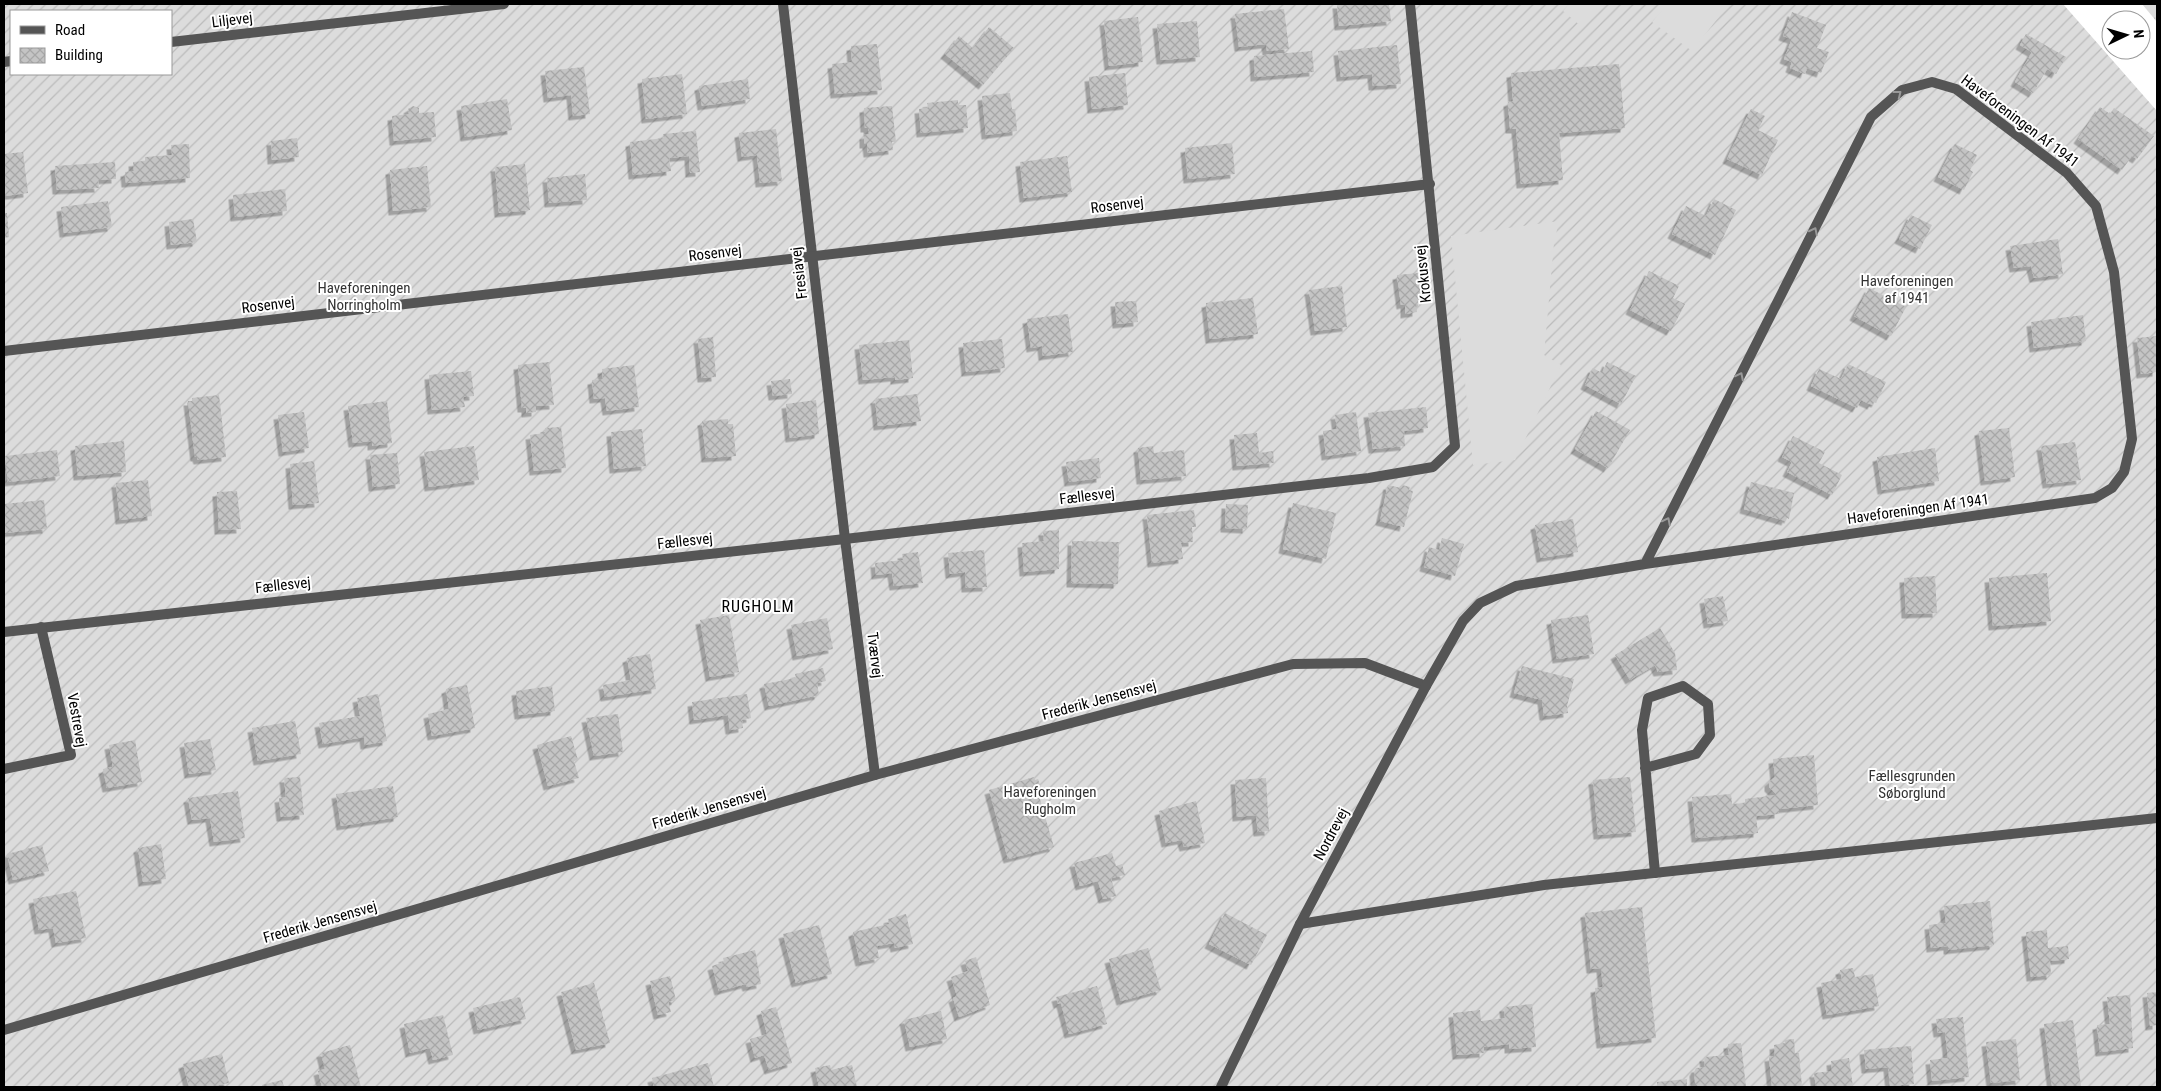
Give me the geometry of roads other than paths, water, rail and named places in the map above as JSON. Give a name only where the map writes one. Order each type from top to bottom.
[{"type":"street","name":"Liljevej","points":[[172,42],[504,4]]},
{"type":"street","name":"Fresiavej","points":[[783,4],[845,539]]},
{"type":"street","name":"Krokusvej","points":[[1369,478],[1433,467],[1455,446],[1430,184],[1410,4]]},
{"type":"street","name":"Haveforeningen Af 1941","points":[[1480,603],[1516,586],[1645,564],[2095,498],[2112,488],[2124,472],[2132,438],[2114,272],[2096,206],[2067,173],[1956,88],[1932,82],[1902,90],[1871,117],[1645,564]]},
{"type":"street","name":"Rosenvej","points":[[4,351],[1430,184]]},
{"type":"street","name":"Fællesvej","points":[[4,632],[845,539],[1369,478]]},
{"type":"street","name":"Tværvej","points":[[845,539],[875,775]]},
{"type":"street","name":"Nordrevej","points":[[1221,1087],[1300,924],[1426,686],[1462,621],[1480,603]]},
{"type":"street","name":"Vestrevej","points":[[4,768],[71,755],[41,627]]},
{"type":"street","name":"Frederik Jensensvej","points":[[4,1030],[875,775],[1293,664],[1365,663],[1426,686]]},
{"type":"street","points":[[1645,768],[1696,754],[1710,735],[1708,704],[1683,686],[1648,698],[1642,730],[1645,768],[1655,874]]},
{"type":"street","points":[[1300,924],[1544,886],[2157,818]]},
{"type":"district","name":"RUGHOLM","points":[[758,606]]},
{"type":"park label","name":"Haveforeningen af 1941","points":[[1907,290]]},
{"type":"park label","name":"Haveforeningen Norringholm","points":[[364,296]]},
{"type":"park label","name":"Fællesgrunden Søborglund","points":[[1912,784]]},
{"type":"park label","name":"Haveforeningen Rugholm","points":[[1050,800]]}]
